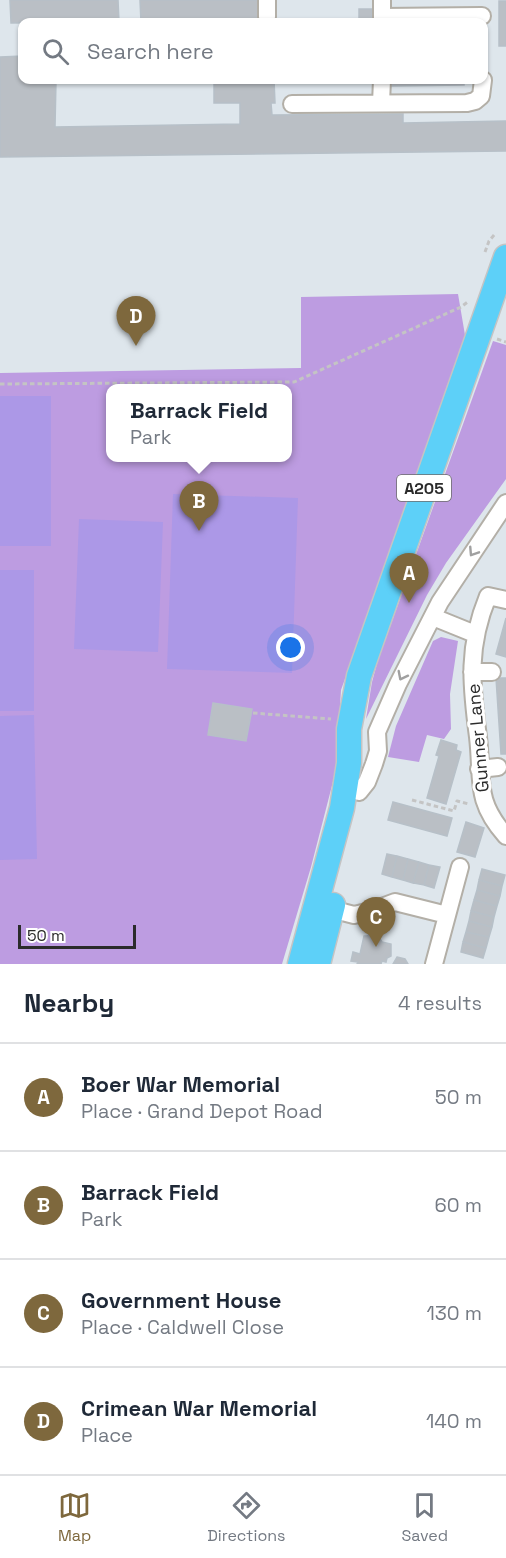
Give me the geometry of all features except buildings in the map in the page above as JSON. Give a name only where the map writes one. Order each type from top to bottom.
[{"type":"highway","name":"A205","points":[[300,964],[350,841],[359,792],[352,705],[362,666],[506,257]]},
{"type":"highway","name":"A205","points":[[318,964],[324,907],[355,730]]},
{"type":"street","points":[[267,0],[267,17]]},
{"type":"street","points":[[382,13],[482,13]]},
{"type":"street","points":[[381,103],[382,84]]},
{"type":"street","points":[[292,104],[467,103],[481,96],[482,84]]},
{"type":"street","points":[[355,730],[398,684],[440,602],[506,503]]},
{"type":"street","name":"Gunner Lane","points":[[506,600],[488,596],[475,634],[472,672],[482,798],[498,827],[506,836]]},
{"type":"street","points":[[433,616],[475,634]]},
{"type":"street","points":[[472,672],[492,672]]},
{"type":"street","points":[[479,769],[498,767]]},
{"type":"street","points":[[434,964],[460,867]]},
{"type":"street","points":[[324,907],[354,915],[395,902],[447,915]]},
{"type":"path","points":[[0,384],[294,382],[461,308]]},
{"type":"path","points":[[253,713],[355,730]]},
{"type":"path","points":[[412,800],[454,811],[457,801],[477,807],[485,804]]},
{"type":"shaded area","points":[[458,294],[466,341],[341,690],[336,770],[311,867],[282,964],[0,964],[0,373],[301,368],[301,297]]},
{"type":"shaded area","points":[[493,341],[506,345],[506,479],[446,563],[427,595],[366,719],[378,660]]},
{"type":"shaded area","points":[[0,396],[51,396],[51,546],[0,546]]},
{"type":"shaded area","points":[[173,494],[298,498],[292,673],[167,669]]},
{"type":"shaded area","points":[[79,519],[163,522],[158,652],[74,649]]},
{"type":"shaded area","points":[[0,570],[34,570],[34,711],[0,711]]},
{"type":"shaded area","points":[[441,637],[458,641],[450,694],[451,729],[444,739],[427,735],[419,762],[388,757],[396,726],[433,641]]},
{"type":"shaded area","points":[[34,715],[37,859],[0,860],[0,716]]},
{"type":"place","name":"Crimean War Memorial","points":[[136,346]]},
{"type":"place","name":"Barrack Field","points":[[199,531]]},
{"type":"place","name":"Boer War Memorial","points":[[409,603]]},
{"type":"place","name":"Government House","points":[[376,947]]}]
